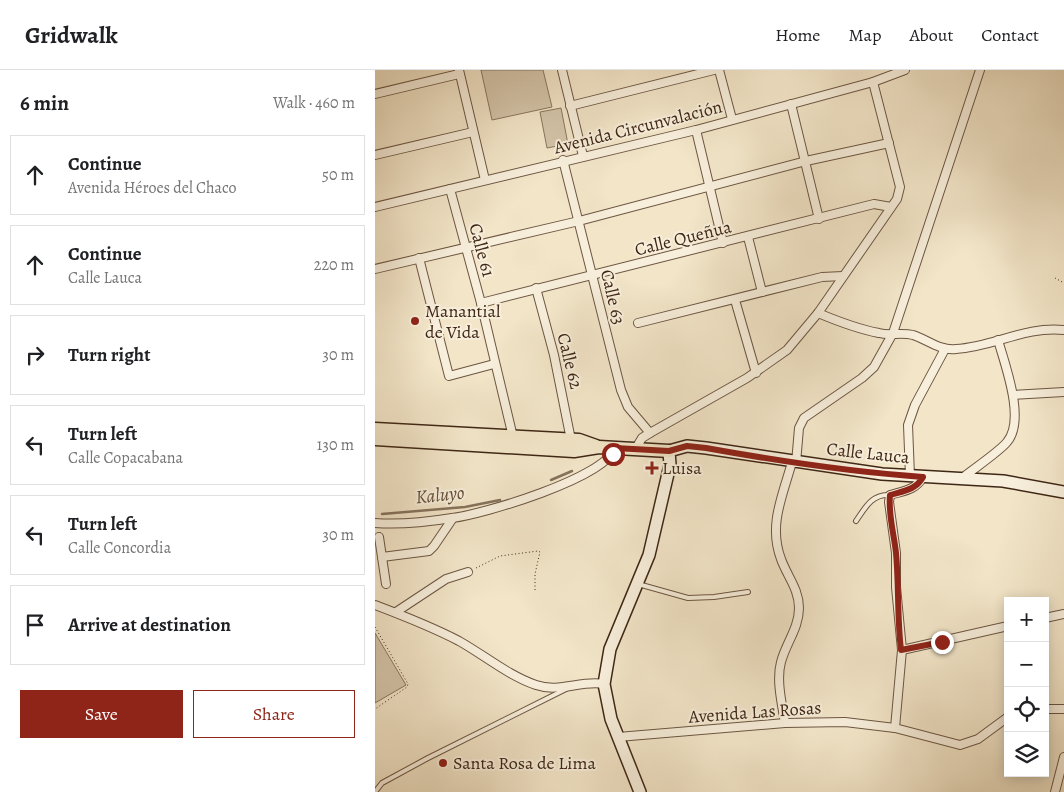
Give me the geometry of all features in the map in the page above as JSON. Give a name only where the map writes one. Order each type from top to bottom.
[{"type":"main road","points":[[375,430],[513,442],[669,451]]},
{"type":"main road","points":[[375,440],[513,442]]},
{"type":"street","points":[[562,70],[583,156]]},
{"type":"street","points":[[571,106],[714,70]]},
{"type":"street","points":[[719,70],[732,119]]},
{"type":"street","name":"Avenida Circunvalación","points":[[375,207],[563,160],[696,130],[873,82],[905,70]]},
{"type":"street","points":[[785,723],[780,663],[798,623],[799,607],[797,591],[781,561],[774,530],[794,463],[799,428],[804,418],[862,378],[874,367],[893,333],[980,70]]},
{"type":"street","points":[[375,94],[459,72],[485,180]]},
{"type":"street","points":[[636,448],[642,438],[649,433],[756,373],[787,350],[817,313],[897,199],[900,187],[873,82]]},
{"type":"street","points":[[791,104],[819,218]]},
{"type":"street","points":[[696,130],[723,243]]},
{"type":"street","points":[[375,155],[473,132]]},
{"type":"street","points":[[375,269],[579,221],[806,161],[889,143]]},
{"type":"street","name":"Calle 63","points":[[563,160],[621,390],[628,407],[649,433]]},
{"type":"street","name":"Calle 61","points":[[449,189],[481,303],[513,442]]},
{"type":"street","name":"Calle Queñua","points":[[481,303],[874,204],[891,207]]},
{"type":"street","points":[[748,237],[762,292]]},
{"type":"street","points":[[419,258],[449,376],[494,364]]},
{"type":"street","points":[[638,323],[822,277],[843,276]]},
{"type":"street","name":"Calle 62","points":[[536,288],[556,363],[570,435],[574,446]]},
{"type":"street","points":[[735,300],[756,373]]},
{"type":"street","points":[[817,313],[881,334],[913,335],[945,349],[970,347],[1029,331],[1046,329],[1064,330]]},
{"type":"street","points":[[961,479],[1005,444],[1011,437],[1013,395],[998,340]]},
{"type":"street","points":[[911,476],[910,420],[945,349]]},
{"type":"street","points":[[1013,395],[1064,392]]},
{"type":"street","name":"Calle Lauca","points":[[669,451],[687,446],[794,463],[882,474],[1003,481],[1064,492]]},
{"type":"street","points":[[375,523],[392,524],[453,518],[495,509],[569,481],[607,460],[613,454],[615,448]]},
{"type":"street","points":[[641,792],[618,737],[606,701],[604,684],[611,649],[649,555],[670,464],[669,451]]},
{"type":"street","points":[[895,728],[901,650],[890,495],[911,489],[920,483],[923,477]]},
{"type":"street","points":[[383,557],[429,550],[434,546],[453,518]]},
{"type":"street","points":[[379,537],[386,584]]},
{"type":"street","points":[[396,612],[447,579],[468,572]]},
{"type":"street","points":[[375,605],[396,612],[458,641],[536,685],[569,688],[594,682],[604,684]]},
{"type":"street","points":[[1049,617],[1064,614]]},
{"type":"street","points":[[901,650],[1004,627]]},
{"type":"street","points":[[1049,709],[1064,709]]},
{"type":"street","name":"Avenida Las Rosas","points":[[618,737],[785,723],[845,722],[895,728],[960,745],[978,739],[1004,720]]},
{"type":"street","points":[[1055,792],[1064,757]]},
{"type":"lane","points":[[856,521],[873,499],[881,495],[890,495]]},
{"type":"lane","points":[[638,584],[688,598],[748,592]]},
{"type":"lane","points":[[375,792],[382,783],[428,758],[569,688]]},
{"type":"path","points":[[1055,278],[1064,283]]},
{"type":"path","points":[[468,572],[500,556],[538,551],[540,552],[535,574],[535,591]]},
{"type":"path","points":[[375,627],[408,684],[407,688],[375,709]]},
{"type":"shaded area","points":[[481,70],[543,70],[552,107],[492,120]]},
{"type":"shaded area","points":[[561,108],[568,144],[547,148],[540,112]]},
{"type":"shaded area","points":[[375,633],[406,685],[375,703]]},
{"type":"waterway","name":"Kaluyo","points":[[551,480],[572,471]]},
{"type":"waterway","name":"Kaluyo","points":[[382,514],[465,507],[500,500]]},
{"type":"place","name":"Manantial de Vida","points":[[415,321]]},
{"type":"place","name":"Luisa","points":[[652,468]]},
{"type":"place","name":"Santa Rosa de Lima","points":[[443,763]]},
{"type":"route","points":[[613,454],[615,448],[669,451],[687,446],[827,467],[923,477],[920,483],[911,489],[890,495],[889,502],[896,553],[899,634],[901,650],[942,642]]}]
